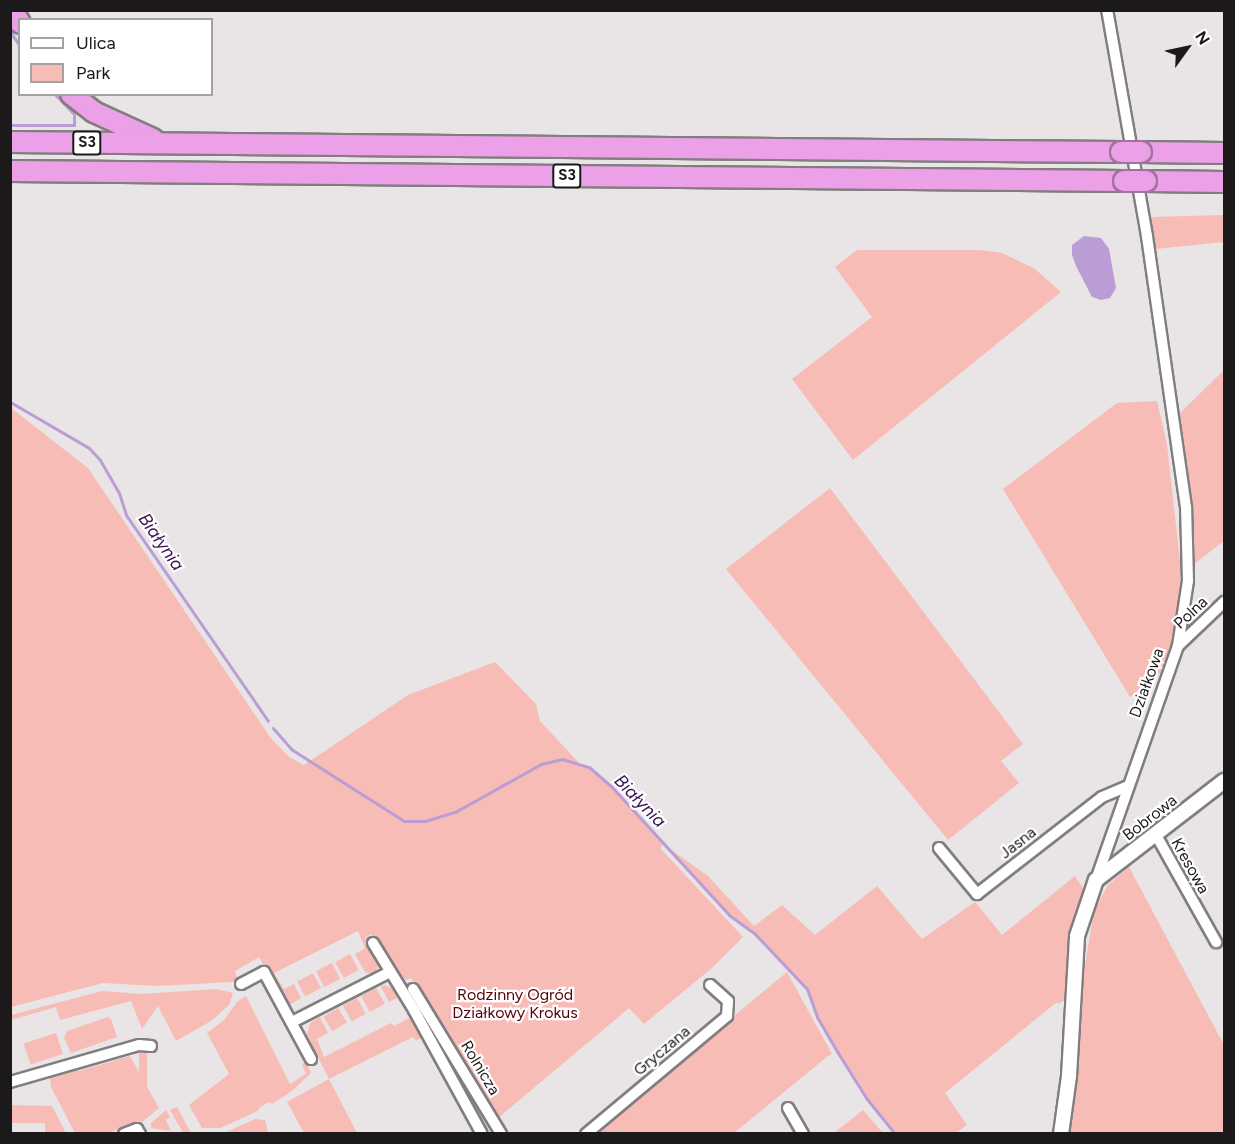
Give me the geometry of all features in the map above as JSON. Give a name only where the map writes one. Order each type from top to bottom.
[{"type":"highway","points":[[74,96],[94,112],[112,122],[164,144]]},
{"type":"highway","name":"S3","points":[[10,142],[1224,153]]},
{"type":"highway","name":"S3","points":[[10,171],[1224,182]]},
{"type":"street","name":"Działkowa","points":[[1060,1134],[1069,1076],[1077,936],[1178,646],[1188,581],[1186,507],[1146,236],[1107,10]]},
{"type":"street","name":"Polna","points":[[1178,646],[1224,602]]},
{"type":"street","name":"Bobrowa","points":[[1096,880],[1224,781]]},
{"type":"street","name":"Jasna","points":[[939,848],[977,894],[1102,797],[1128,786]]},
{"type":"street","name":"Kresowa","points":[[1156,835],[1216,942]]},
{"type":"street","points":[[373,943],[414,1010],[482,1134]]},
{"type":"street","points":[[241,984],[264,972],[311,1059]]},
{"type":"street","points":[[292,1022],[390,972]]},
{"type":"street","name":"Gryczana","points":[[586,1134],[727,1016],[728,1001],[710,985]]},
{"type":"street","name":"Rolnicza","points":[[413,989],[501,1134]]},
{"type":"street","points":[[10,1082],[138,1045],[151,1046]]},
{"type":"street","points":[[788,1108],[803,1134]]},
{"type":"street","points":[[124,1134],[139,1131]]},
{"type":"green space","points":[[1224,215],[1224,242],[1156,249],[1150,217]]},
{"type":"green space","points":[[857,250],[980,250],[1002,253],[1035,269],[1061,292],[853,460],[792,379],[872,317],[835,267]]},
{"type":"green space","points":[[1224,370],[1224,541],[1194,564],[1192,499],[1180,413]]},
{"type":"green space","points":[[1157,401],[1167,445],[1181,570],[1179,610],[1171,643],[1160,673],[1130,697],[1003,489],[1117,403]]},
{"type":"green space","name":"Rodzinny Ogród Działkowy Krokus","points":[[11,408],[88,468],[270,737],[289,757],[304,765],[408,695],[495,662],[536,704],[540,721],[581,765],[589,767],[611,786],[663,844],[708,876],[754,926],[782,905],[815,935],[877,886],[922,939],[975,902],[1002,935],[1075,876],[1084,890],[1070,936],[1065,1000],[1058,1004],[1057,1002],[945,1093],[967,1125],[956,1133],[895,1133],[867,1099],[838,1053],[817,1017],[807,989],[755,934],[729,915],[663,845],[660,848],[743,937],[712,968],[644,1024],[629,1008],[497,1119],[411,978],[406,980],[394,972],[371,934],[365,938],[379,965],[374,975],[365,972],[355,954],[365,948],[358,931],[274,973],[284,989],[294,984],[301,998],[288,1006],[259,957],[235,971],[237,979],[233,982],[156,986],[103,983],[11,1007]]},
{"type":"green space","points":[[830,488],[1023,744],[1001,761],[1019,783],[948,840],[726,569]]},
{"type":"green space","points":[[1129,867],[1224,1045],[1224,1133],[1067,1134],[1078,1008],[1094,911],[1108,885]]},
{"type":"green space","points":[[350,954],[359,970],[344,978],[335,962]]},
{"type":"green space","points":[[332,963],[340,979],[324,987],[316,971]]},
{"type":"green space","points":[[787,972],[832,1054],[734,1133],[592,1134]]},
{"type":"green space","points":[[313,973],[321,988],[305,996],[297,981]]},
{"type":"green space","points":[[384,985],[392,988],[399,997],[389,1002],[381,987]]},
{"type":"green space","points":[[376,988],[385,1004],[370,1012],[361,996]]},
{"type":"green space","points":[[216,989],[233,993],[229,1005],[211,1021],[176,1041],[158,1006],[142,1029],[131,1001],[60,1020],[56,1007],[11,1020],[11,1015],[102,991],[142,994]]},
{"type":"green space","points":[[246,996],[290,1084],[306,1074],[302,1064],[306,1062],[311,1073],[292,1091],[272,1104],[269,1102],[259,1110],[221,1128],[202,1128],[189,1105],[229,1074],[207,1033],[224,1020],[237,1002]]},
{"type":"green space","points":[[357,998],[366,1014],[352,1022],[343,1006]]},
{"type":"green space","points":[[338,1008],[347,1023],[332,1031],[323,1017]]},
{"type":"green space","points":[[108,1017],[111,1019],[117,1037],[71,1053],[64,1038],[67,1031]]},
{"type":"green space","points":[[320,1017],[328,1033],[317,1039],[324,1057],[391,1023],[394,1026],[411,1017],[421,1038],[416,1041],[413,1037],[329,1079],[307,1035],[310,1023]]},
{"type":"green space","points":[[56,1033],[63,1054],[30,1064],[24,1044]]},
{"type":"green space","points":[[139,1053],[147,1053],[147,1111],[139,1111]]},
{"type":"green space","points":[[130,1056],[159,1108],[141,1123],[139,1121],[109,1133],[75,1133],[51,1087],[50,1077],[68,1068],[79,1071]]},
{"type":"green space","points":[[329,1079],[357,1133],[304,1133],[287,1102]]},
{"type":"green space","points":[[11,1105],[52,1106],[66,1133],[45,1133],[45,1123],[11,1123]]},
{"type":"green space","points":[[177,1107],[191,1133],[183,1133],[170,1110]]},
{"type":"green space","points":[[166,1110],[170,1117],[166,1120],[171,1131],[151,1128],[151,1123]]},
{"type":"green space","points":[[863,1110],[883,1133],[834,1133]]},
{"type":"green space","points":[[255,1119],[265,1120],[268,1133],[224,1133]]},
{"type":"shaded area","points":[[1084,236],[1101,238],[1109,249],[1116,288],[1110,298],[1101,300],[1092,297],[1076,266],[1072,255],[1072,245]]},
{"type":"waterway","points":[[10,32],[18,43]]},
{"type":"waterway","points":[[10,125],[74,125],[74,114],[57,96]]},
{"type":"waterway","name":"Białynia","points":[[12,403],[89,448],[100,460],[119,493],[126,515],[268,721]]},
{"type":"waterway","name":"Białynia","points":[[273,728],[291,749],[404,821],[425,821],[455,812],[541,764],[562,759],[589,767],[611,786],[729,915],[755,934],[807,989],[817,1017],[838,1053],[867,1099],[895,1134]]}]
